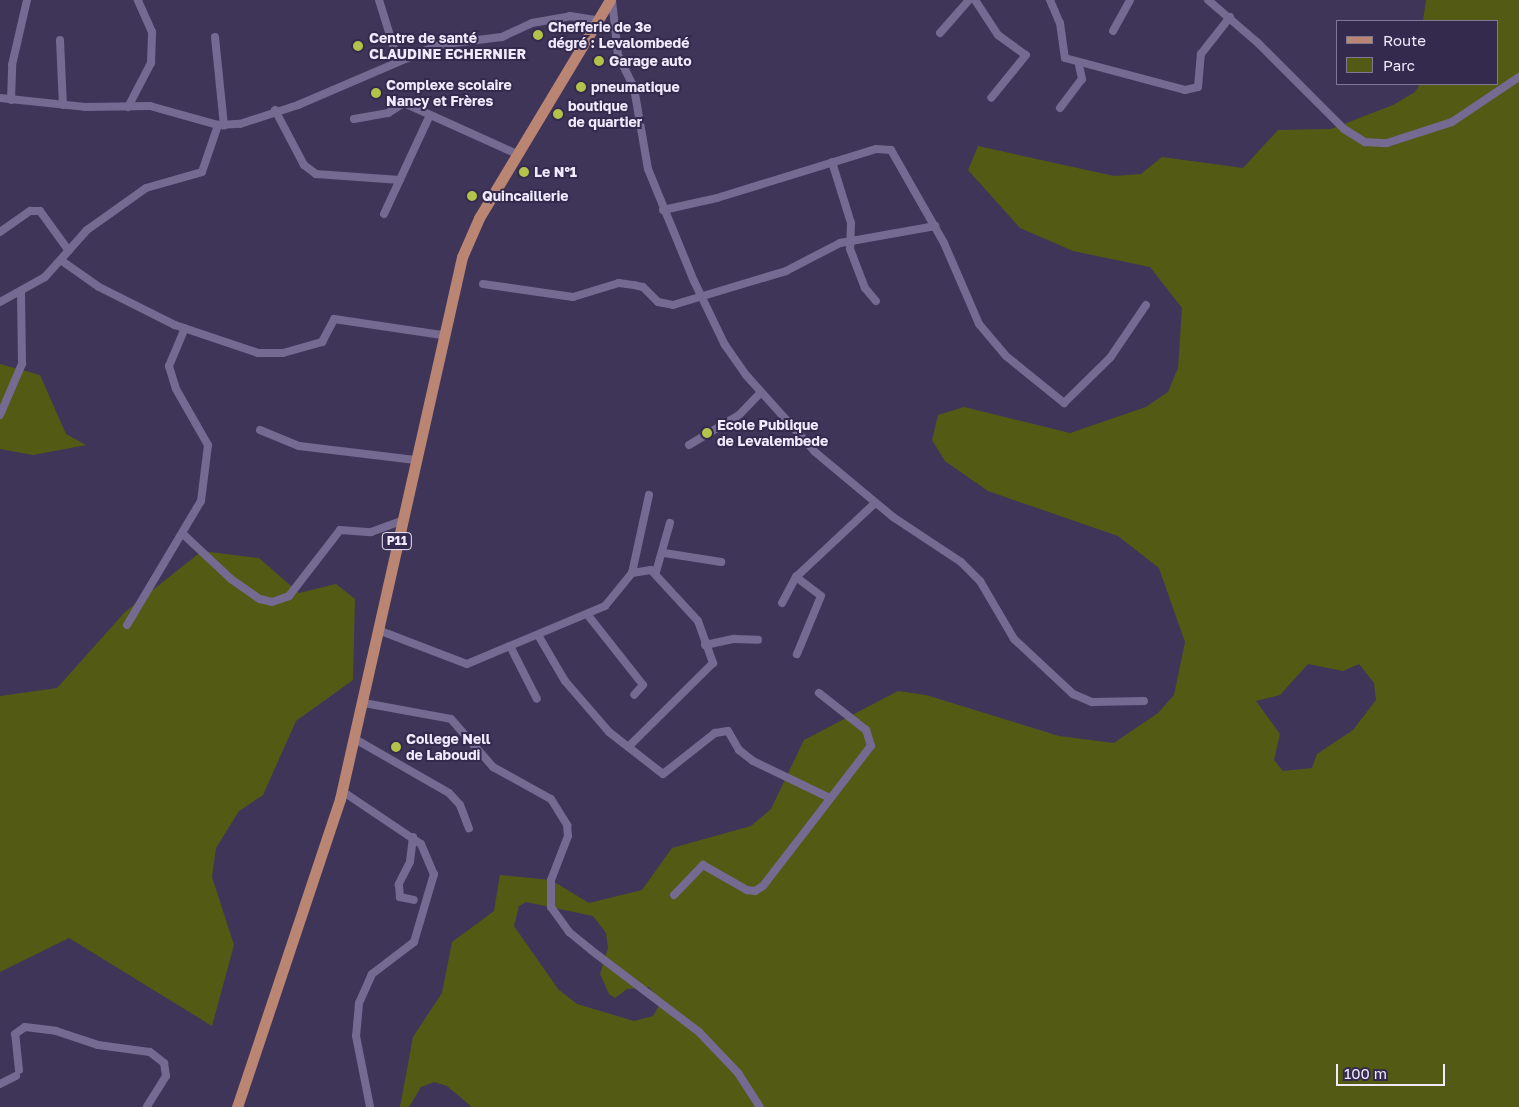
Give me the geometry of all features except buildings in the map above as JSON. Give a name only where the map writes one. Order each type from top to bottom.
[{"type":"main road","name":"P11","points":[[237,1107],[342,791],[364,703],[442,335],[462,257],[517,154],[600,21],[611,0]]},
{"type":"street","points":[[11,100],[12,65],[27,0]]},
{"type":"street","points":[[128,107],[151,63],[152,32],[138,0]]},
{"type":"street","points":[[379,0],[398,61]]},
{"type":"street","points":[[611,0],[618,55],[634,88],[648,169],[663,210],[725,345],[760,393],[803,441],[875,503],[961,562],[980,581],[1014,639],[1073,694],[1092,702],[1144,701]]},
{"type":"street","points":[[940,33],[969,0]]},
{"type":"street","points":[[975,0],[998,35],[1026,54],[991,98]]},
{"type":"street","points":[[1050,0],[1060,23],[1061,49],[1065,58],[1079,65],[1185,90],[1198,87],[1201,54],[1230,17]]},
{"type":"street","points":[[1113,31],[1130,0]]},
{"type":"street","points":[[1208,0],[1230,17],[1344,129],[1365,142],[1394,141],[1452,122],[1519,77]]},
{"type":"street","points":[[0,98],[62,105],[158,107],[221,125],[250,122],[275,110],[298,105],[446,42],[502,37],[540,21],[570,16],[600,21]]},
{"type":"street","points":[[0,302],[21,292],[62,261],[87,230],[146,188],[202,172],[221,125],[215,37]]},
{"type":"street","points":[[60,40],[62,105]]},
{"type":"street","points":[[1060,108],[1082,79],[1079,65]]},
{"type":"street","points":[[354,119],[388,113],[401,103],[517,154]]},
{"type":"street","points":[[275,110],[304,165],[316,174],[400,180]]},
{"type":"street","points":[[384,214],[430,115]]},
{"type":"street","points":[[663,210],[876,149],[891,150],[935,226],[970,308],[992,343],[1064,403],[1110,358],[1146,305]]},
{"type":"street","points":[[832,162],[851,223],[850,240],[860,277],[876,301]]},
{"type":"street","points":[[0,232],[30,211],[40,211],[69,252]]},
{"type":"street","points":[[483,284],[573,297],[618,284],[634,285],[666,306],[786,271],[850,240],[935,226]]},
{"type":"street","points":[[62,261],[99,287],[186,328],[249,352],[275,354],[322,342],[334,319],[442,335]]},
{"type":"street","points":[[0,415],[22,364],[21,292]]},
{"type":"street","points":[[127,625],[201,501],[208,445],[176,389],[169,366],[186,328]]},
{"type":"street","points":[[689,445],[739,415],[760,393]]},
{"type":"street","points":[[260,430],[299,446],[415,460]]},
{"type":"street","points":[[378,630],[462,664],[538,635],[605,606],[632,573],[649,495]]},
{"type":"street","points":[[782,603],[796,577],[875,503]]},
{"type":"street","points":[[183,534],[232,578],[260,599],[272,602],[289,596],[340,530],[371,532],[402,521]]},
{"type":"street","points":[[656,572],[664,553],[670,523]]},
{"type":"street","points":[[664,553],[720,562]]},
{"type":"street","points":[[632,573],[656,572]]},
{"type":"street","points":[[630,745],[712,667],[698,621],[656,572]]},
{"type":"street","points":[[796,577],[820,596],[797,654]]},
{"type":"street","points":[[587,614],[643,685],[634,695]]},
{"type":"street","points":[[538,635],[565,681],[609,732],[630,745],[663,774],[715,733],[728,730],[739,750],[753,761],[830,798]]},
{"type":"street","points":[[705,645],[734,639],[758,640]]},
{"type":"street","points":[[510,646],[537,699]]},
{"type":"street","points":[[674,895],[703,866],[756,891],[871,746],[872,738],[819,693]]},
{"type":"street","points":[[364,703],[451,719],[493,767],[550,799],[567,825],[568,836],[551,880],[551,907],[584,944],[699,1032],[738,1073],[760,1107]]},
{"type":"street","points":[[355,739],[449,793],[460,804],[469,828]]},
{"type":"street","points":[[342,791],[413,837],[432,865],[430,898],[414,942],[372,974],[357,1012],[356,1036],[370,1107]]},
{"type":"street","points":[[413,837],[410,862],[399,884],[400,898],[414,900]]},
{"type":"street","points":[[0,1084],[18,1073],[15,1034],[25,1027],[56,1031],[98,1045],[150,1052],[164,1062],[166,1076],[147,1107]]},
{"type":"green space","points":[[1426,0],[1519,0],[1519,1107],[472,1107],[447,1086],[434,1082],[421,1087],[409,1107],[400,1107],[413,1037],[442,993],[452,942],[494,911],[500,875],[551,880],[589,903],[642,890],[672,848],[751,826],[771,809],[804,740],[898,691],[926,695],[1059,736],[1114,743],[1158,713],[1174,695],[1185,642],[1159,568],[1118,536],[988,491],[945,461],[932,440],[938,415],[964,407],[1070,433],[1146,407],[1168,392],[1178,368],[1182,308],[1150,267],[1073,251],[1020,228],[968,170],[978,146],[1114,176],[1141,174],[1162,157],[1243,168],[1278,130],[1331,129],[1393,105],[1415,92],[1419,85],[1499,85],[1499,20],[1423,20]],"holes":[[[1308,664],[1343,671],[1359,664],[1374,683],[1376,700],[1353,730],[1317,754],[1312,768],[1283,771],[1274,760],[1280,734],[1256,701],[1280,695]],[[526,902],[593,916],[606,933],[608,948],[600,974],[609,994],[615,998],[627,989],[649,987],[660,1004],[653,1016],[634,1021],[577,1004],[558,989],[514,926],[519,906]]]},
{"type":"green space","points":[[0,364],[40,375],[66,434],[86,445],[33,455],[0,449]]},
{"type":"green space","points":[[202,551],[259,558],[299,593],[336,584],[355,599],[353,680],[296,721],[263,795],[239,811],[216,848],[212,877],[234,945],[212,1026],[69,938],[0,972],[0,696],[57,688],[125,612]]},
{"type":"place","name":"Chefferie de 3e dégré : Levalombedé","points":[[538,35]]},
{"type":"place","name":"Centre de santé CLAUDINE ECHERNIER","points":[[358,46]]},
{"type":"place","name":"Garage auto","points":[[599,61]]},
{"type":"place","name":"pneumatique","points":[[581,87]]},
{"type":"place","name":"Complexe scolaire Nancy et Frères","points":[[376,93]]},
{"type":"place","name":"boutique de quartier","points":[[558,114]]},
{"type":"place","name":"Le N°1","points":[[524,172]]},
{"type":"place","name":"Quincaillerie","points":[[472,196]]},
{"type":"place","name":"Ecole Publique de Levalembede","points":[[707,433]]},
{"type":"place","name":"College Nell de Laboudi","points":[[396,747]]}]
